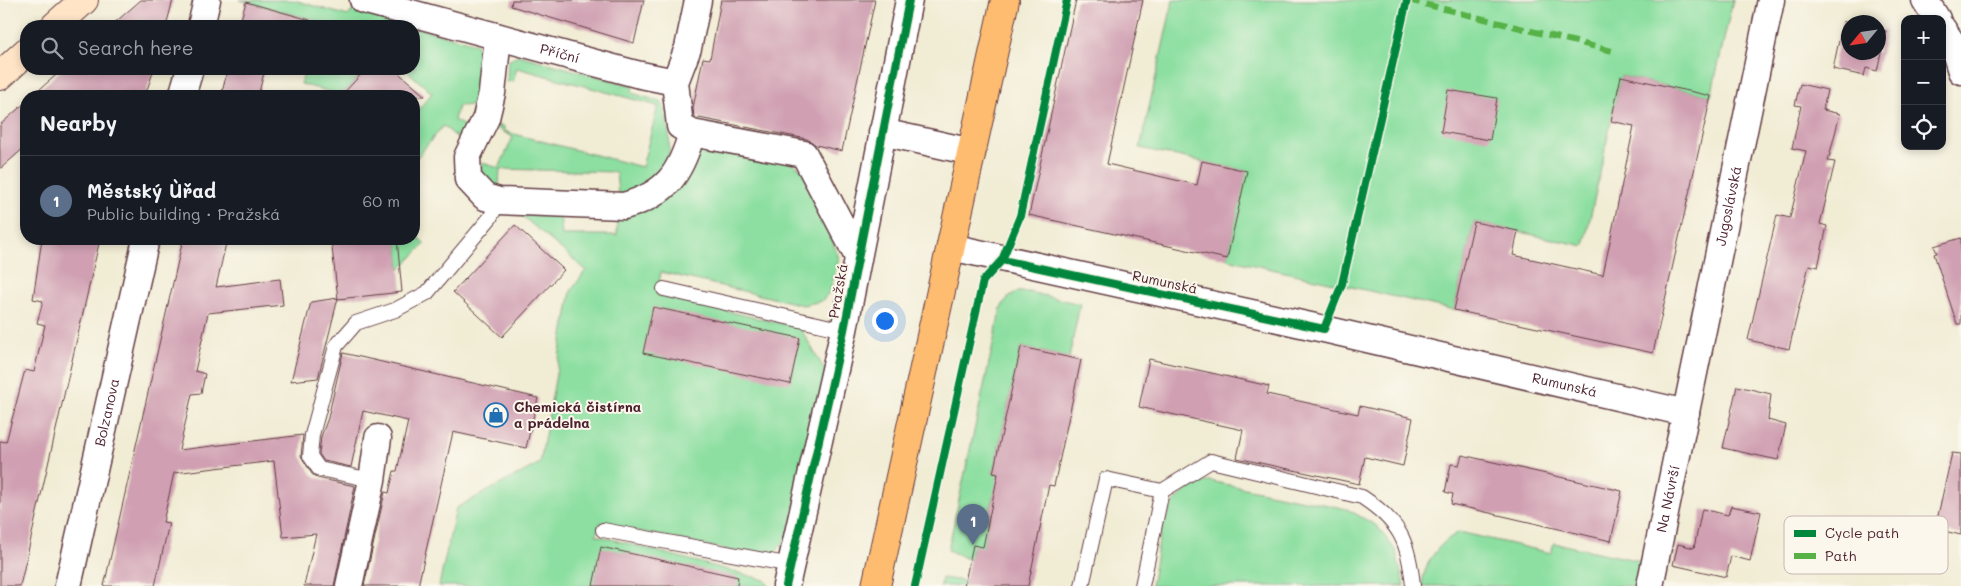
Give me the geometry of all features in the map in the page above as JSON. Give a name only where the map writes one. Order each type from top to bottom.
[{"type":"main road","points":[[62,20],[84,0]]},
{"type":"main road","points":[[876,586],[1006,0]]},
{"type":"main road","points":[[0,76],[20,58]]},
{"type":"street","points":[[202,20],[207,0]]},
{"type":"street","name":"Příční","points":[[363,0],[636,74],[675,82]]},
{"type":"street","points":[[698,0],[688,48],[675,82],[680,126],[692,133],[804,154],[857,255]]},
{"type":"street","name":"Pražská","points":[[789,575],[844,330],[857,255],[909,0]]},
{"type":"street","name":"Jugoslávská","points":[[1686,413],[1771,0]]},
{"type":"street","points":[[1925,0],[1934,15]]},
{"type":"street","points":[[1946,34],[1952,43],[1961,71]]},
{"type":"street","points":[[498,37],[492,93],[486,118],[467,157],[468,179],[486,197],[499,201],[624,206],[638,202],[669,182],[677,173],[685,158],[692,133]]},
{"type":"street","points":[[184,90],[188,75]]},
{"type":"street","points":[[882,132],[972,152]]},
{"type":"street","name":"Bolzanova","points":[[68,586],[145,245]]},
{"type":"street","name":"Rumunská","points":[[951,248],[1324,329],[1686,413]]},
{"type":"street","name":"Na Návrší","points":[[1650,586],[1686,413]]},
{"type":"street","points":[[349,586],[372,480],[378,438]]},
{"type":"lane","points":[[372,480],[319,469],[310,456],[312,435],[336,346],[356,324],[401,308],[427,293],[490,218],[499,201]]},
{"type":"lane","points":[[664,289],[844,330]]},
{"type":"lane","points":[[1082,586],[1106,478],[1162,491],[1210,461],[1362,497],[1380,508],[1394,523],[1405,540],[1410,556],[1414,586]]},
{"type":"lane","points":[[1142,586],[1162,491]]},
{"type":"lane","points":[[603,530],[789,575]]},
{"type":"green space","points":[[240,0],[294,0],[348,16],[352,11],[387,20],[314,20]]},
{"type":"green space","points":[[1173,0],[1733,0],[1711,96],[1621,76],[1584,246],[1474,222],[1454,310],[1227,259],[1246,171],[1140,148]]},
{"type":"green space","points":[[420,29],[476,44],[482,53],[474,105],[458,106],[454,120],[466,127],[459,139],[443,126],[420,154],[420,108],[432,93],[412,75],[420,75]]},
{"type":"green space","points":[[518,55],[633,86],[632,93],[661,102],[668,124],[669,154],[665,167],[646,182],[649,187],[632,196],[618,193],[616,172],[500,169],[499,185],[496,187],[483,177],[479,169],[482,163],[499,168],[513,137],[498,129],[497,125],[504,127],[504,131],[514,134],[642,167],[658,106],[517,68],[513,81],[507,82],[508,61]]},
{"type":"green space","points":[[303,75],[360,75],[346,90],[323,90],[301,84]]},
{"type":"green space","points":[[708,147],[786,159],[804,171],[839,258],[830,291],[822,301],[803,305],[661,272],[657,295],[800,328],[826,372],[788,537],[775,553],[757,556],[600,523],[596,535],[765,580],[769,586],[439,586],[456,508],[540,463],[571,291],[586,270],[521,215],[560,215],[562,235],[617,235],[617,218],[680,183],[701,151]]},
{"type":"green space","points":[[420,239],[425,244],[400,269],[398,245],[420,245]]},
{"type":"green space","points":[[1016,292],[1029,292],[1080,304],[1069,358],[1021,347],[993,473],[1003,476],[993,497],[983,548],[972,548],[970,560],[948,550],[1001,308],[1006,300]]},
{"type":"green space","points":[[1210,481],[1347,509],[1377,526],[1396,551],[1404,586],[1151,586],[1160,537],[1171,508],[1181,496],[1193,487]]},
{"type":"green space","points":[[1459,532],[1551,553],[1554,543],[1650,563],[1645,586],[1422,586],[1429,561],[1445,542]]},
{"type":"green space","points":[[942,578],[965,581],[964,586],[940,586]]},
{"type":"building","points":[[141,0],[173,0],[168,20],[118,20]]},
{"type":"building","points":[[512,0],[644,0],[634,43],[511,6]]},
{"type":"building","points":[[721,0],[875,0],[842,151],[816,145],[807,139],[694,117],[693,108],[703,58],[710,59]]},
{"type":"building","points":[[1076,0],[1143,0],[1107,164],[1197,185],[1202,161],[1247,171],[1227,259],[1029,215]]},
{"type":"building","points":[[246,2],[310,20],[241,20]]},
{"type":"building","points":[[1841,31],[1841,60],[1879,60],[1877,71],[1866,68],[1864,76],[1833,69]]},
{"type":"building","points":[[56,75],[152,75],[147,90],[39,90]]},
{"type":"building","points":[[226,75],[263,75],[260,90],[223,90]]},
{"type":"building","points":[[360,75],[401,75],[418,90],[347,90]]},
{"type":"building","points":[[1621,76],[1711,96],[1653,353],[1454,310],[1474,222],[1518,231],[1513,255],[1603,275],[1634,126],[1611,121]]},
{"type":"building","points":[[1800,84],[1827,90],[1823,110],[1840,114],[1828,161],[1835,162],[1820,224],[1827,226],[1818,267],[1809,265],[1789,349],[1748,340],[1777,215],[1790,218],[1806,151],[1792,148],[1801,106],[1795,105]]},
{"type":"building","points":[[1448,90],[1497,98],[1490,140],[1441,132]]},
{"type":"building","points":[[20,107],[20,151],[0,169],[0,125]]},
{"type":"building","points":[[515,225],[564,270],[502,337],[453,292]]},
{"type":"building","points":[[1961,238],[1961,324],[1957,324],[1934,254],[1937,253],[1934,246]]},
{"type":"building","points":[[41,245],[99,245],[20,586],[0,586],[0,441],[6,442],[25,370],[34,372],[45,325],[37,323],[43,301],[33,299]]},
{"type":"building","points":[[182,245],[226,245],[216,287],[280,279],[283,305],[208,313],[195,371],[205,374],[201,393],[192,394],[179,450],[303,435],[301,456],[312,474],[317,478],[355,486],[334,586],[304,586],[316,534],[283,537],[274,461],[174,473],[163,522],[169,523],[155,586],[104,586]]},
{"type":"building","points":[[332,245],[398,245],[402,292],[338,299]]},
{"type":"building","points":[[338,298],[318,378],[291,381],[311,302]]},
{"type":"building","points":[[653,307],[800,338],[790,384],[643,353]]},
{"type":"building","points":[[1021,347],[1081,360],[1054,486],[1049,485],[1028,586],[964,586],[973,545],[983,547],[998,474],[993,473]]},
{"type":"building","points":[[343,353],[538,398],[526,448],[453,432],[418,586],[364,586],[385,492],[389,493],[394,471],[397,471],[408,421],[363,411],[351,467],[324,461],[319,454],[321,437],[328,418]]},
{"type":"building","points":[[1149,359],[1269,386],[1267,394],[1358,414],[1360,406],[1413,418],[1403,466],[1365,457],[1359,484],[1237,458],[1243,430],[1139,407]]},
{"type":"building","points":[[1737,386],[1771,394],[1768,420],[1786,425],[1778,460],[1723,448]]},
{"type":"building","points":[[1952,453],[1961,454],[1961,535],[1948,532],[1948,516],[1938,516]]},
{"type":"building","points":[[1462,455],[1622,491],[1611,541],[1451,504],[1453,494],[1445,492],[1451,464],[1459,465]]},
{"type":"building","points":[[1731,506],[1761,512],[1750,561],[1731,556],[1726,577],[1673,565],[1678,544],[1694,548],[1702,509],[1728,515]]},
{"type":"building","points":[[601,547],[738,577],[737,586],[593,586]]},
{"type":"marked path","points":[[1408,0],[1616,52]]},
{"type":"cycle path","points":[[786,586],[844,330],[909,0]]},
{"type":"cycle path","points":[[915,586],[983,281],[1002,260],[1020,216],[1067,0]]},
{"type":"cycle path","points":[[1002,260],[1324,329],[1342,284],[1407,0]]},
{"type":"place","name":"Chemická čistírna a prádelna","points":[[496,415]]},
{"type":"place","name":"Městský Ùřad","points":[[973,545]]}]
